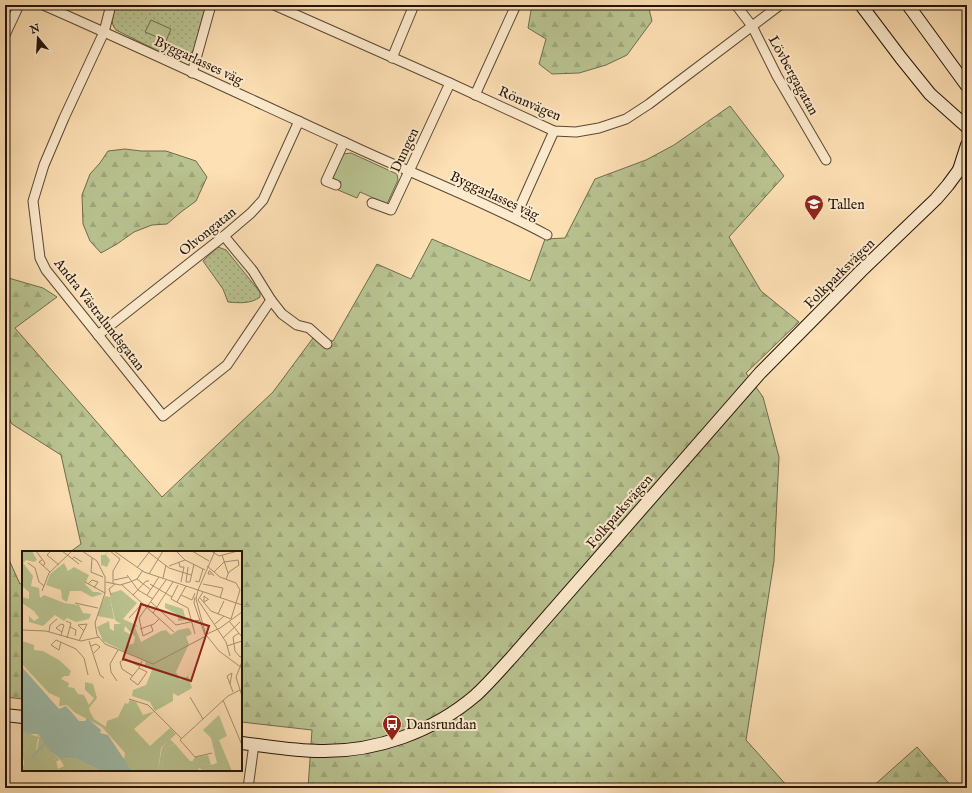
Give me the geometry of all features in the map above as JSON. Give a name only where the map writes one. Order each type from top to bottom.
[{"type":"main road","points":[[861,5],[930,94],[967,128]]},
{"type":"main road","points":[[908,5],[967,86]]},
{"type":"main road","name":"Folkparksvägen","points":[[242,743],[319,751],[350,750],[381,744],[410,735],[431,726],[454,712],[477,694],[512,657],[760,373],[936,198],[963,166],[967,145]]},
{"type":"main road","points":[[5,715],[22,717]]},
{"type":"street","points":[[5,35],[19,5]]},
{"type":"street","name":"Byggarlasses väg","points":[[43,5],[409,172],[515,218],[547,235]]},
{"type":"street","name":"Andra Västralundsgatan","points":[[111,5],[104,32],[47,158],[33,201],[40,258],[46,270],[163,416],[227,365],[271,300]]},
{"type":"street","points":[[192,73],[211,5]]},
{"type":"street","name":"Rönnvägen","points":[[274,5],[450,83],[554,132],[576,132],[599,128],[626,119],[649,104],[780,5]]},
{"type":"street","points":[[392,58],[414,5]]},
{"type":"street","points":[[475,95],[516,5]]},
{"type":"street","name":"Lövbergagatan","points":[[736,5],[752,26],[777,76],[826,160]]},
{"type":"street","name":"Dungen","points":[[372,203],[390,210],[450,83]]},
{"type":"street","name":"Olvongatan","points":[[98,335],[251,213],[263,200],[299,121]]},
{"type":"street","points":[[515,218],[554,132]]},
{"type":"street","points":[[336,185],[326,181],[344,142]]},
{"type":"street","points":[[224,236],[253,271],[271,300],[282,314],[296,325],[309,328],[327,344]]},
{"type":"street","points":[[248,788],[254,744]]},
{"type":"green space","points":[[116,5],[206,5],[194,49],[183,59],[178,61],[116,30],[112,21]]},
{"type":"green space","points":[[532,5],[648,5],[652,21],[627,55],[606,65],[579,73],[552,74],[539,64],[546,39],[528,28]]},
{"type":"green space","points":[[151,20],[171,29],[166,41],[145,32]]},
{"type":"green space","points":[[730,106],[784,176],[729,237],[761,291],[799,322],[746,373],[763,397],[779,457],[774,561],[746,740],[789,788],[308,788],[312,730],[242,722],[242,551],[71,551],[81,544],[61,455],[12,424],[5,412],[5,277],[43,288],[57,297],[15,328],[162,497],[273,392],[313,338],[333,341],[377,264],[411,279],[432,239],[530,281],[545,239],[565,238],[595,179],[646,160],[674,145]]},
{"type":"green space","points":[[125,149],[141,151],[166,151],[196,161],[207,177],[196,201],[167,224],[152,225],[134,232],[101,253],[90,241],[83,224],[82,195],[90,174],[108,151]]},
{"type":"green space","points":[[351,153],[397,174],[398,180],[387,204],[360,192],[357,198],[338,190],[341,182],[333,178],[343,154]]},
{"type":"green space","points":[[218,247],[226,250],[260,292],[260,297],[249,302],[228,302],[223,289],[203,261]]},
{"type":"green space","points":[[5,551],[20,584],[22,583],[22,699],[5,697]]},
{"type":"green space","points":[[917,747],[953,788],[871,788]]},
{"type":"place","name":"Tallen","points":[[814,221]]},
{"type":"place","name":"Dansrundan","points":[[392,741]]}]
